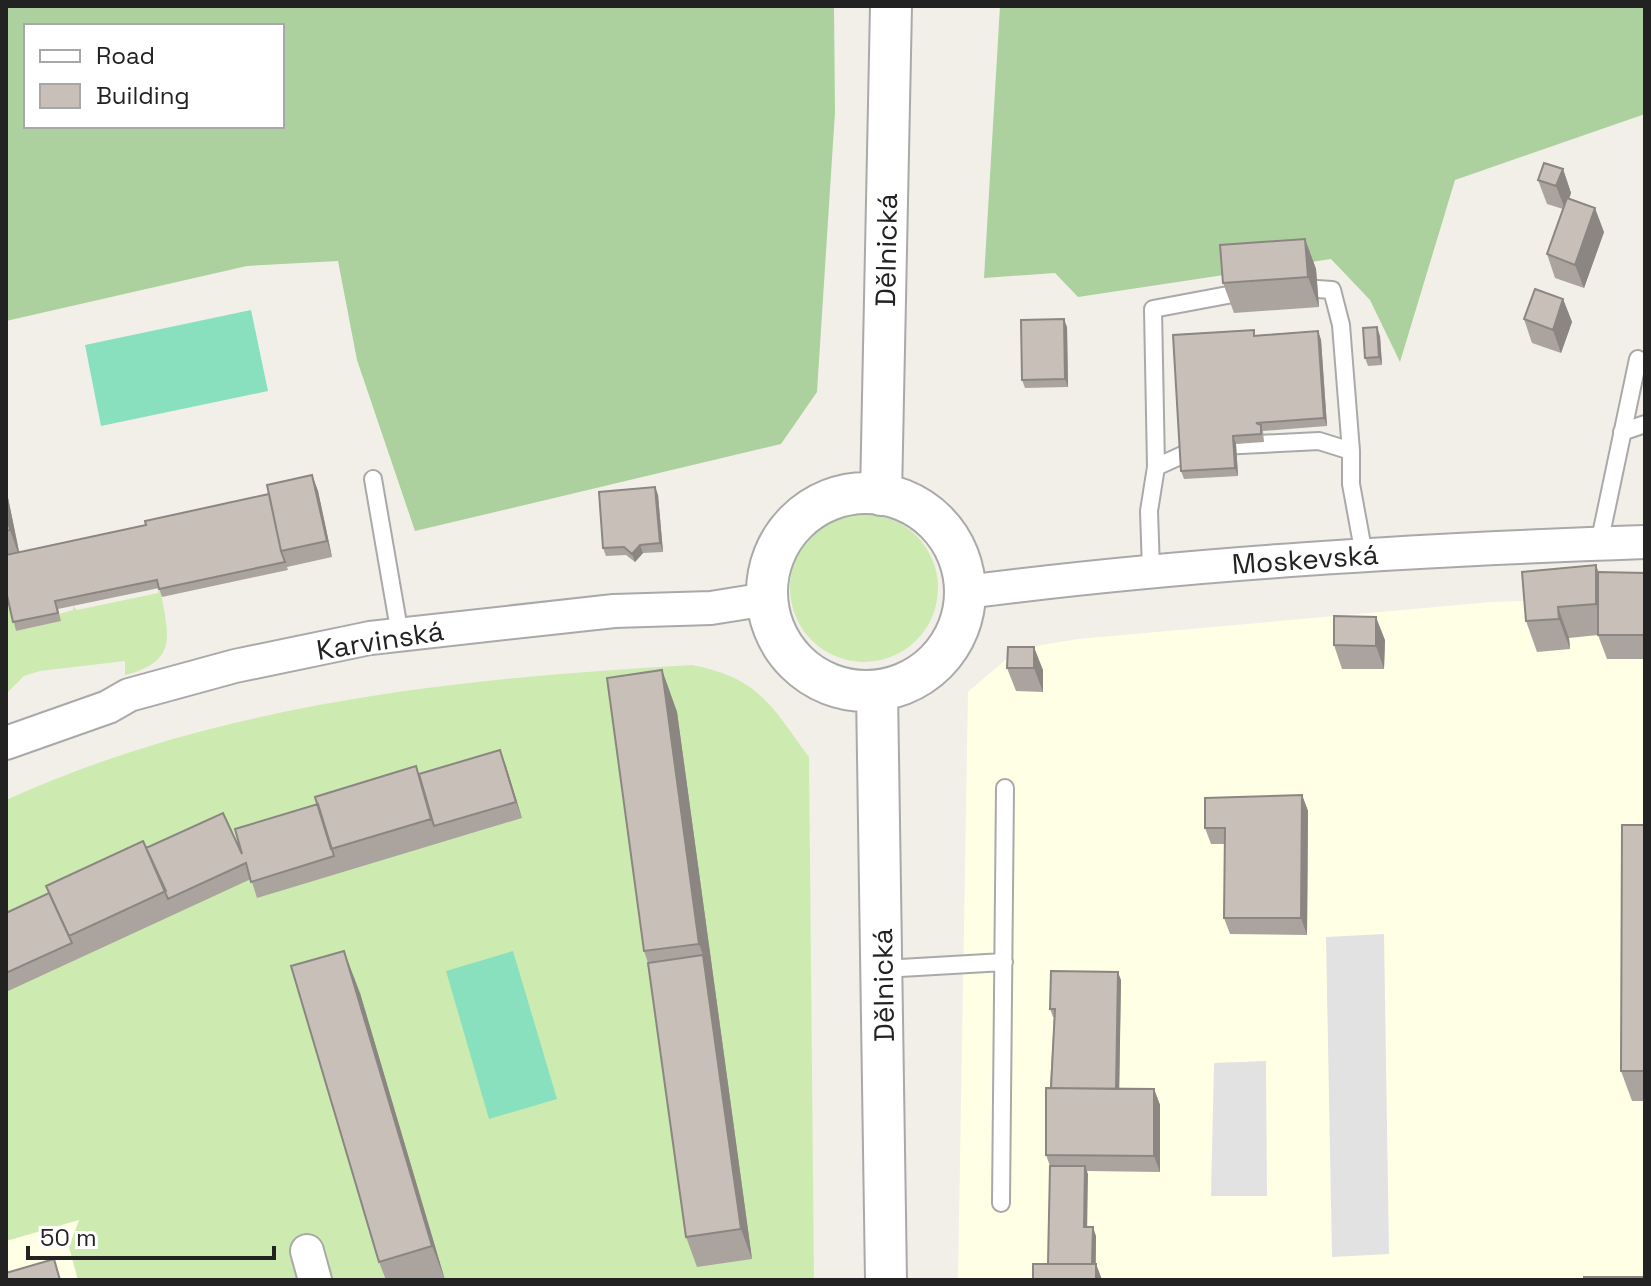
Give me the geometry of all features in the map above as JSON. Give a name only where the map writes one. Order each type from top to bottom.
[{"type":"street","name":"Dělnická","points":[[881,495],[891,6]]},
{"type":"street","points":[[881,495],[905,501],[927,514],[944,532],[957,553],[966,592],[960,625],[936,662],[899,686],[877,691],[838,687],[802,669],[777,638],[767,599],[774,556],[799,519],[817,506],[838,498],[881,495]]},
{"type":"street","name":"Moskevská","points":[[966,592],[1151,570],[1364,555],[1645,542]]},
{"type":"street","name":"Karvinská","points":[[6,743],[108,707],[129,695],[235,666],[400,635],[614,611],[711,608],[767,599]]},
{"type":"street","name":"Dělnická","points":[[877,691],[886,1280]]},
{"type":"lane","points":[[1317,289],[1332,290],[1341,325],[1351,484],[1364,555]]},
{"type":"lane","points":[[1151,570],[1149,511],[1156,467],[1153,309],[1233,294]]},
{"type":"lane","points":[[1599,544],[1638,359]]},
{"type":"lane","points":[[1622,432],[1645,424]]},
{"type":"lane","points":[[1156,467],[1200,447],[1319,441],[1351,451]]},
{"type":"lane","points":[[373,479],[400,635]]},
{"type":"lane","points":[[1001,1203],[1005,788]]},
{"type":"lane","points":[[883,969],[1004,962]]},
{"type":"shaded area","points":[[1645,596],[1645,1280],[958,1280],[968,692],[1018,649],[1078,639],[1492,602]]},
{"type":"shaded area","points":[[1384,934],[1389,1254],[1332,1257],[1326,937]]},
{"type":"shaded area","points":[[1266,1061],[1267,1196],[1211,1196],[1214,1063]]},
{"type":"shaded area","points":[[80,1219],[69,1247],[78,1280],[6,1280],[6,1241]]},
{"type":"green space","points":[[6,6],[834,6],[835,112],[817,392],[781,444],[415,531],[357,360],[338,261],[247,266],[6,321]]},
{"type":"green space","points":[[1000,6],[1645,6],[1645,114],[1455,180],[1400,362],[1370,300],[1331,259],[1078,297],[1055,273],[984,278]]},
{"type":"green space","points":[[251,310],[268,391],[101,426],[85,345]]},
{"type":"green space","points":[[864,514],[892,520],[916,536],[932,560],[938,588],[932,616],[916,640],[892,656],[864,662],[836,656],[812,640],[796,616],[790,588],[796,560],[812,536],[836,520]]},
{"type":"green space","points":[[6,585],[16,631],[60,621],[59,614],[73,610],[73,606],[77,610],[158,593],[160,588],[166,619],[166,644],[155,662],[125,675],[125,661],[40,671],[24,676],[6,694]]},
{"type":"green space","points":[[692,665],[733,678],[761,696],[809,757],[814,1280],[78,1280],[69,1247],[79,1220],[6,1241],[6,800],[87,767],[170,740],[255,718],[429,688]]},
{"type":"green space","points":[[513,951],[557,1099],[489,1119],[446,971]]},
{"type":"building","points":[[1544,163],[1563,169],[1556,186],[1538,180]]},
{"type":"building","points":[[1567,198],[1595,208],[1575,265],[1547,254]]},
{"type":"building","points":[[1305,239],[1308,277],[1223,283],[1220,245]]},
{"type":"building","points":[[1535,289],[1563,299],[1553,330],[1524,319]]},
{"type":"building","points":[[1064,319],[1065,379],[1022,380],[1021,320]]},
{"type":"building","points":[[1377,327],[1379,357],[1365,358],[1363,328]]},
{"type":"building","points":[[1254,330],[1254,336],[1318,331],[1324,418],[1256,423],[1261,425],[1261,434],[1233,436],[1235,468],[1181,471],[1173,335]]},
{"type":"building","points":[[312,475],[327,541],[281,551],[267,485]]},
{"type":"building","points":[[655,487],[660,543],[640,545],[632,554],[624,547],[603,548],[599,492]]},
{"type":"building","points":[[269,494],[285,562],[159,589],[157,580],[55,601],[58,613],[13,622],[6,591],[6,555],[146,525],[145,521]]},
{"type":"building","points":[[6,510],[10,530],[6,531]]},
{"type":"building","points":[[1596,565],[1596,604],[1558,607],[1559,619],[1526,621],[1522,572]]},
{"type":"building","points":[[1598,572],[1645,573],[1645,635],[1598,635]]},
{"type":"building","points":[[1334,616],[1376,617],[1376,646],[1334,645]]},
{"type":"building","points":[[1008,647],[1034,647],[1034,668],[1007,668]]},
{"type":"building","points":[[662,670],[699,944],[644,951],[607,678]]},
{"type":"building","points":[[500,750],[516,802],[434,826],[419,774]]},
{"type":"building","points":[[416,766],[431,819],[331,849],[315,797]]},
{"type":"building","points":[[1302,795],[1301,918],[1224,918],[1225,828],[1205,828],[1205,798]]},
{"type":"building","points":[[318,804],[334,856],[251,882],[246,863],[168,899],[146,848],[223,813],[242,854],[235,829]]},
{"type":"building","points":[[1622,825],[1645,825],[1645,1071],[1621,1071]]},
{"type":"building","points":[[143,841],[166,891],[69,936],[46,886]]},
{"type":"building","points":[[49,893],[72,943],[6,973],[6,913]]},
{"type":"building","points":[[344,951],[432,1246],[379,1262],[291,966]]},
{"type":"building","points":[[703,955],[741,1229],[686,1237],[648,963]]},
{"type":"building","points":[[1051,971],[1118,972],[1116,1089],[1051,1088],[1055,1009],[1050,1009]]},
{"type":"building","points":[[1046,1088],[1154,1089],[1154,1156],[1046,1155]]},
{"type":"building","points":[[1050,1166],[1085,1166],[1084,1227],[1093,1227],[1092,1264],[1048,1264]]},
{"type":"building","points":[[54,1259],[60,1280],[6,1280],[6,1273]]},
{"type":"building","points":[[1033,1264],[1096,1264],[1096,1280],[1033,1280]]},
{"type":"building","points":[[1584,1277],[1644,1277],[1644,1280],[1584,1280]]}]
